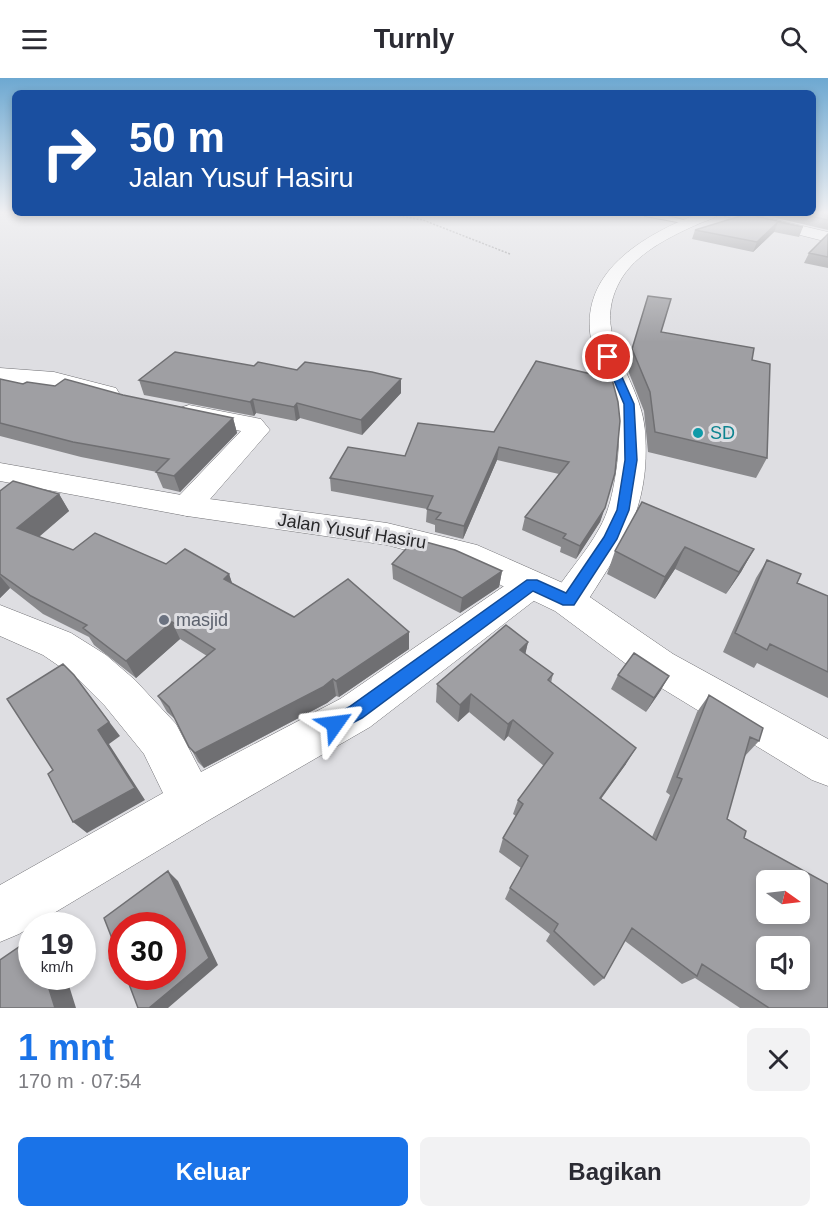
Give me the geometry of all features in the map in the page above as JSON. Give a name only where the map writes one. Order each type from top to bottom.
[{"type":"street","points":[[568,601],[610,539],[623,510],[631,460],[629,404],[603,344],[598,316],[600,302],[608,283],[634,255]]},
{"type":"street","points":[[0,375],[69,380],[131,401]]},
{"type":"street","points":[[162,408],[256,427],[257,430],[187,506]]},
{"type":"street","name":"Jalan Yusuf Hasiru","points":[[0,472],[187,506],[387,534],[465,554],[568,601],[659,666],[828,764]]},
{"type":"street","points":[[0,915],[192,803],[355,712],[532,584]]},
{"type":"street","points":[[0,620],[57,644],[92,667],[120,693],[160,739],[192,803]]},
{"type":"building","points":[[648,296],[671,299],[661,332],[754,348],[752,360],[770,364],[767,458],[655,432],[650,392],[632,349]]},
{"type":"building","points":[[175,352],[254,366],[258,362],[297,370],[305,362],[372,372],[401,379],[361,420],[297,403],[294,407],[253,399],[250,402],[139,380]]},
{"type":"building","points":[[536,361],[612,379],[618,402],[620,421],[615,473],[605,508],[580,546],[563,538],[566,534],[525,517],[569,462],[499,447],[464,526],[436,519],[441,513],[427,509],[433,496],[330,478],[348,447],[405,456],[418,423],[494,432]]},
{"type":"building","points":[[0,379],[23,384],[27,382],[55,386],[65,379],[123,395],[233,418],[174,476],[156,472],[169,459],[73,442],[0,423]]},
{"type":"building","points":[[13,481],[59,494],[17,528],[73,550],[95,533],[166,564],[185,549],[229,574],[224,579],[294,617],[348,579],[409,632],[336,681],[333,679],[323,687],[195,753],[189,747],[169,707],[158,696],[215,649],[172,622],[126,661],[83,628],[87,625],[31,596],[0,574],[0,491]]},
{"type":"building","points":[[642,502],[754,549],[739,572],[685,547],[665,577],[615,551]]},
{"type":"building","points":[[415,539],[455,550],[502,571],[462,598],[392,564]]},
{"type":"building","points":[[767,560],[801,574],[797,583],[828,596],[828,672],[770,644],[767,650],[735,633]]},
{"type":"building","points":[[506,625],[528,642],[520,650],[553,674],[548,680],[636,748],[600,798],[656,840],[682,779],[677,777],[709,695],[763,728],[759,741],[750,737],[727,819],[746,831],[744,838],[802,870],[756,870],[756,924],[810,924],[810,874],[828,884],[828,1008],[769,1008],[702,964],[697,976],[632,928],[604,978],[554,931],[558,924],[510,888],[528,856],[503,838],[523,804],[518,800],[553,753],[513,720],[508,724],[471,694],[460,705],[437,684]]},
{"type":"building","points":[[634,653],[669,676],[654,698],[618,675]]},
{"type":"building","points":[[63,664],[109,722],[98,730],[135,788],[73,822],[48,774],[53,770],[7,699]]},
{"type":"building","points":[[168,871],[209,958],[186,977],[186,912],[112,912]]},
{"type":"building","points":[[108,915],[108,928],[104,918]]},
{"type":"building","points":[[18,948],[18,990],[49,990],[55,1008],[0,1008],[0,960]]},
{"type":"building","points":[[131,990],[171,990],[149,1008],[138,1008]]},
{"type":"place","name":"SD","points":[[698,433]]},
{"type":"place","name":"masjid","points":[[164,620]]},
{"type":"route","points":[[335,724],[355,712],[532,584],[568,601],[610,539],[623,510],[626,494],[632,431],[629,404],[608,357]]}]
